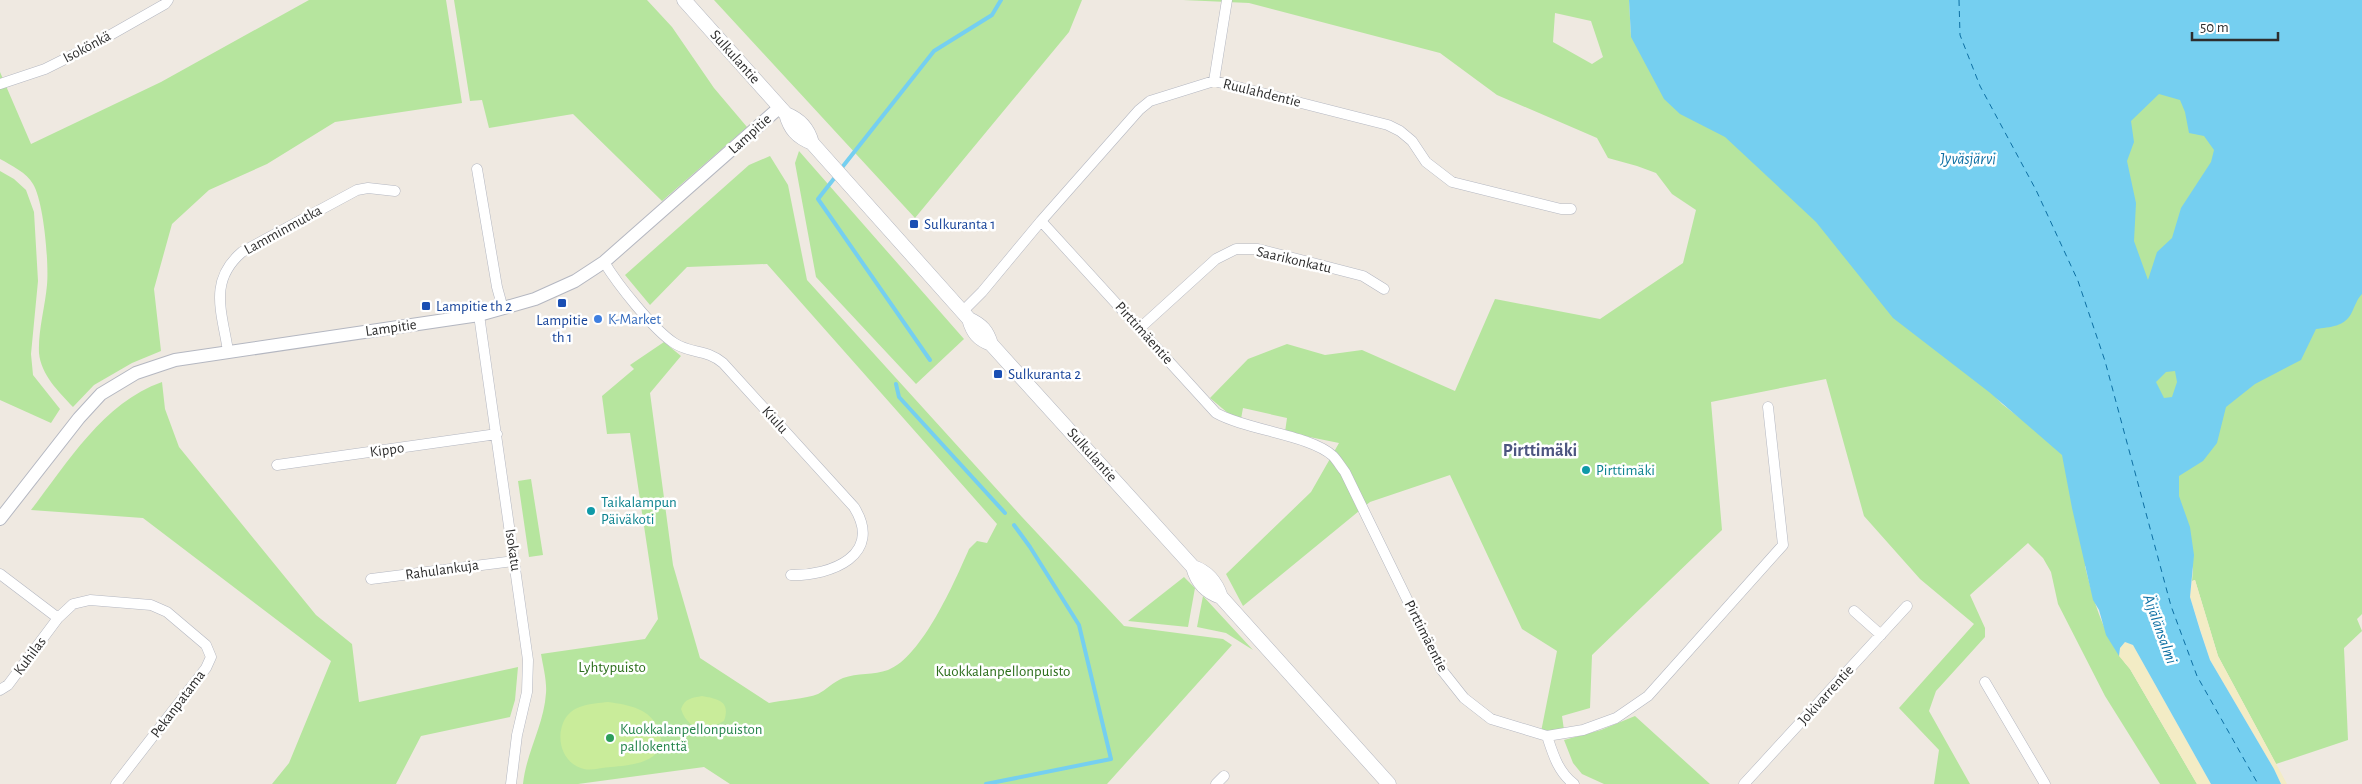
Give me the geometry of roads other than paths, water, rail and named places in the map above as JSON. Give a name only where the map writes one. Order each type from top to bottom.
[{"type":"main road","name":"Sulkulantie","points":[[684,0],[783,110],[789,125],[801,139],[812,143],[966,315],[980,324],[988,333],[991,344],[1193,567],[1207,575],[1217,586],[1220,597],[1389,784]]},
{"type":"street","name":"Isokönkä","points":[[0,84],[45,69],[91,46],[165,4],[168,0]]},
{"type":"street","points":[[1214,81],[1227,0]]},
{"type":"street","name":"Ruulahdentie","points":[[966,315],[1040,221],[1139,110],[1150,101],[1214,81],[1388,125],[1400,131],[1412,141],[1426,162],[1452,182],[1571,210]]},
{"type":"street","name":"Lampitie","points":[[0,519],[79,418],[101,394],[136,373],[175,360],[479,315],[535,299],[567,284],[604,262],[783,110]]},
{"type":"street","points":[[477,169],[497,287],[503,309]]},
{"type":"street","name":"Lamminmutka","points":[[228,351],[219,290],[222,276],[229,263],[242,252],[357,190],[368,188],[395,191]]},
{"type":"street","name":"Pirttimäentie","points":[[1040,221],[1216,413],[1229,420],[1313,444],[1332,455],[1345,472],[1445,675],[1464,698],[1491,719],[1524,731],[1547,736],[1583,730],[1616,718],[1648,696],[1673,671],[1783,545],[1768,408]]},
{"type":"street","name":"Saarikonkatu","points":[[1140,328],[1216,259],[1236,249],[1258,249],[1362,276],[1384,289]]},
{"type":"street","name":"Kiulu","points":[[604,262],[612,275],[664,335],[675,344],[714,355],[723,363],[854,507],[862,520],[862,537],[857,550],[849,560],[829,570],[809,575],[791,575]]},
{"type":"street","name":"Isokatu","points":[[479,315],[528,660],[527,692],[517,735],[511,784]]},
{"type":"street","name":"Kippo","points":[[277,465],[497,434]]},
{"type":"street","name":"Rahulankuja","points":[[371,578],[514,561]]},
{"type":"street","points":[[0,574],[58,618]]},
{"type":"street","name":"Pekanpatama","points":[[58,618],[73,604],[90,600],[151,605],[167,612],[206,645],[211,657],[206,668],[116,784]]},
{"type":"street","name":"Jokivarrentie","points":[[1744,784],[1907,606]]},
{"type":"street","points":[[1854,611],[1881,635]]},
{"type":"street","name":"Kuhilas","points":[[0,690],[8,685],[58,618]]},
{"type":"street","points":[[1985,682],[2045,784]]},
{"type":"street","points":[[1547,736],[1554,759],[1566,778],[1574,784]]},
{"type":"street","points":[[1216,784],[1224,776]]},
{"type":"water","name":"Jyväsjärvi","points":[[1629,0],[2362,0],[2362,294],[2345,321],[2327,328],[2316,329],[2301,360],[2255,384],[2226,407],[2217,443],[2203,461],[2179,476],[2179,496],[2190,527],[2194,555],[2190,597],[2200,630],[2210,660],[2281,784],[2211,784],[2133,645],[2125,642],[2120,648],[2119,656],[2106,635],[2099,610],[2093,600],[2062,455],[1989,392],[1893,318],[1816,222],[1725,137],[1680,114],[1664,99],[1631,37]],"holes":[[[2159,94],[2180,100],[2185,112],[2189,133],[2204,136],[2214,150],[2211,162],[2181,208],[2172,238],[2157,252],[2148,280],[2134,241],[2136,203],[2127,161],[2134,142],[2131,121]],[[2175,371],[2177,382],[2172,397],[2164,398],[2156,382],[2166,372]]]},
{"type":"waterway","points":[[840,170],[934,51],[992,15],[1001,0]]},
{"type":"waterway","points":[[836,176],[818,199],[930,360]]},
{"type":"waterway","points":[[896,384],[899,397],[1005,513]]},
{"type":"waterway","points":[[986,784],[1111,759],[1079,625],[1014,525]]},
{"type":"place","name":"Sulkuranta 1","points":[[914,224]]},
{"type":"place","name":"Lampitie th 1","points":[[562,303]]},
{"type":"place","name":"Lampitie th 2","points":[[426,306]]},
{"type":"place","name":"K-Market","points":[[598,319]]},
{"type":"place","name":"Sulkuranta 2","points":[[998,374]]},
{"type":"place","name":"Pirttimäki","points":[[1586,470]]},
{"type":"place","name":"Taikalampun Päiväkoti","points":[[591,511]]},
{"type":"place","name":"Kuokkalanpellonpuiston pallokenttä","points":[[610,738]]},
{"type":"district","name":"Pirttimäki","points":[[1540,451]]},
{"type":"water label","name":"Äijälänsalmi","points":[[2160,629]]},
{"type":"park label","name":"Lyhtypuisto","points":[[612,667]]},
{"type":"park label","name":"Kuokkalanpellonpuisto","points":[[1003,671]]}]
